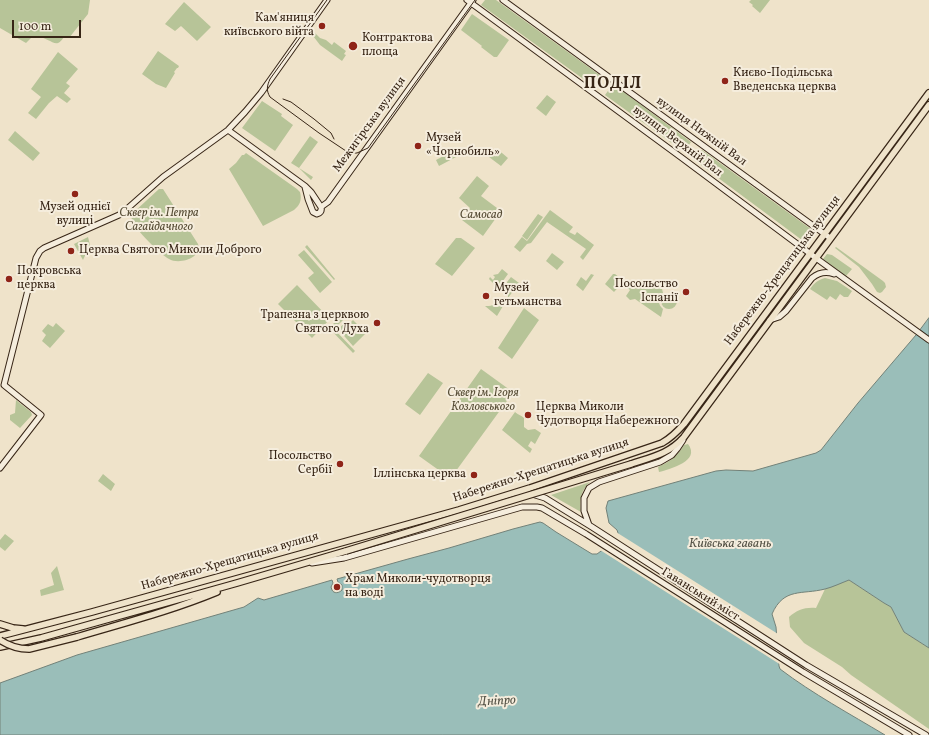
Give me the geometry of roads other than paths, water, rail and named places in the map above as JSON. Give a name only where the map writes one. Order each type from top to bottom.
[{"type":"main road","points":[[0,468],[41,415],[4,385],[38,254],[44,248],[119,215],[163,177],[228,130],[261,93],[328,0]]},
{"type":"main road","name":"вулиця Нижній Вал","points":[[502,0],[830,238]]},
{"type":"main road","name":"Межигірська вулиця","points":[[322,205],[328,202],[470,1]]},
{"type":"main road","name":"вулиця Верхній Вал","points":[[470,1],[810,254],[929,340]]},
{"type":"main road","name":"Набережно-Хрещатицька вулиця","points":[[0,636],[92,612],[459,510],[662,443],[672,437],[684,424],[929,93]]},
{"type":"main road","name":"Набережно-Хрещатицька вулиця","points":[[0,647],[41,638],[237,583],[631,464],[665,452],[675,446],[684,436],[727,380],[929,105]]},
{"type":"main road","points":[[228,130],[305,186],[322,205],[321,212],[317,214],[313,212],[305,186]]},
{"type":"main road","points":[[312,209],[314,205],[322,205]]},
{"type":"main road","points":[[770,320],[779,317],[786,311],[812,278],[819,273],[827,272],[841,276]]},
{"type":"main road","points":[[590,525],[584,511],[584,498],[589,488],[599,482],[664,460],[672,455],[684,436]]},
{"type":"main road","name":"Гаванський міст","points":[[516,492],[532,494],[545,498],[590,525],[806,665],[926,735]]},
{"type":"main road","name":"Гаванський міст","points":[[289,567],[344,558],[522,507],[542,508],[586,534],[803,672],[909,735]]},
{"type":"main road","points":[[0,640],[14,647],[29,649],[160,613],[197,600],[237,583]]},
{"type":"main road","points":[[0,624],[13,628],[29,629]]},
{"type":"water","points":[[929,318],[929,648],[904,632],[891,607],[849,580],[825,589],[788,596],[777,605],[772,614],[776,627],[780,669],[818,695],[885,735],[0,735],[0,683],[77,655],[244,607],[258,598],[264,600],[332,580],[333,583],[331,587],[335,593],[342,590],[342,585],[337,579],[540,522],[592,554],[597,554],[612,543],[617,537],[618,533],[617,530],[609,523],[606,508],[608,501],[716,471],[753,471],[816,453],[821,450]]},
{"type":"tram line","points":[[327,0],[270,79],[267,90],[270,97],[319,133],[351,153],[357,153],[368,148],[475,0]]},
{"type":"tram line","points":[[283,99],[291,102],[314,119],[331,133],[334,139]]},
{"type":"place","name":"Кам'яниця київського війта","points":[[322,26]]},
{"type":"place","name":"Контрактова площа","points":[[353,46]]},
{"type":"place","name":"Києво-Подільська Введенська церква","points":[[725,81]]},
{"type":"place","name":"Музей «Чорнобиль»","points":[[418,146]]},
{"type":"place","name":"Музей однієї вулиці","points":[[75,194]]},
{"type":"place","name":"Церква Святого Миколи Доброго","points":[[71,251]]},
{"type":"place","name":"Покровська церква","points":[[9,279]]},
{"type":"place","name":"Посольство Іспанії","points":[[686,292]]},
{"type":"place","name":"Музей гетьманства","points":[[486,296]]},
{"type":"place","name":"Трапезна з церквою Святого Духа","points":[[377,323]]},
{"type":"place","name":"Церква Миколи Чудотворця Набережного","points":[[528,415]]},
{"type":"place","name":"Посольство Сербії","points":[[340,464]]},
{"type":"place","name":"Іллінська церква","points":[[474,475]]},
{"type":"place","name":"Храм Миколи-чудотворця на воді","points":[[337,587]]},
{"type":"district","name":"ПОДІЛ","points":[[613,85]]},
{"type":"park label","name":"Самосад","points":[[481,216]]},
{"type":"park label","name":"Сквер ім. Петра Сагайдачного","points":[[159,221]]},
{"type":"park label","name":"Сквер ім. Ігоря Козловського","points":[[483,401]]},
{"type":"water label","name":"Київська гавань","points":[[730,545]]},
{"type":"water label","name":"Дніпро","points":[[497,702]]}]
